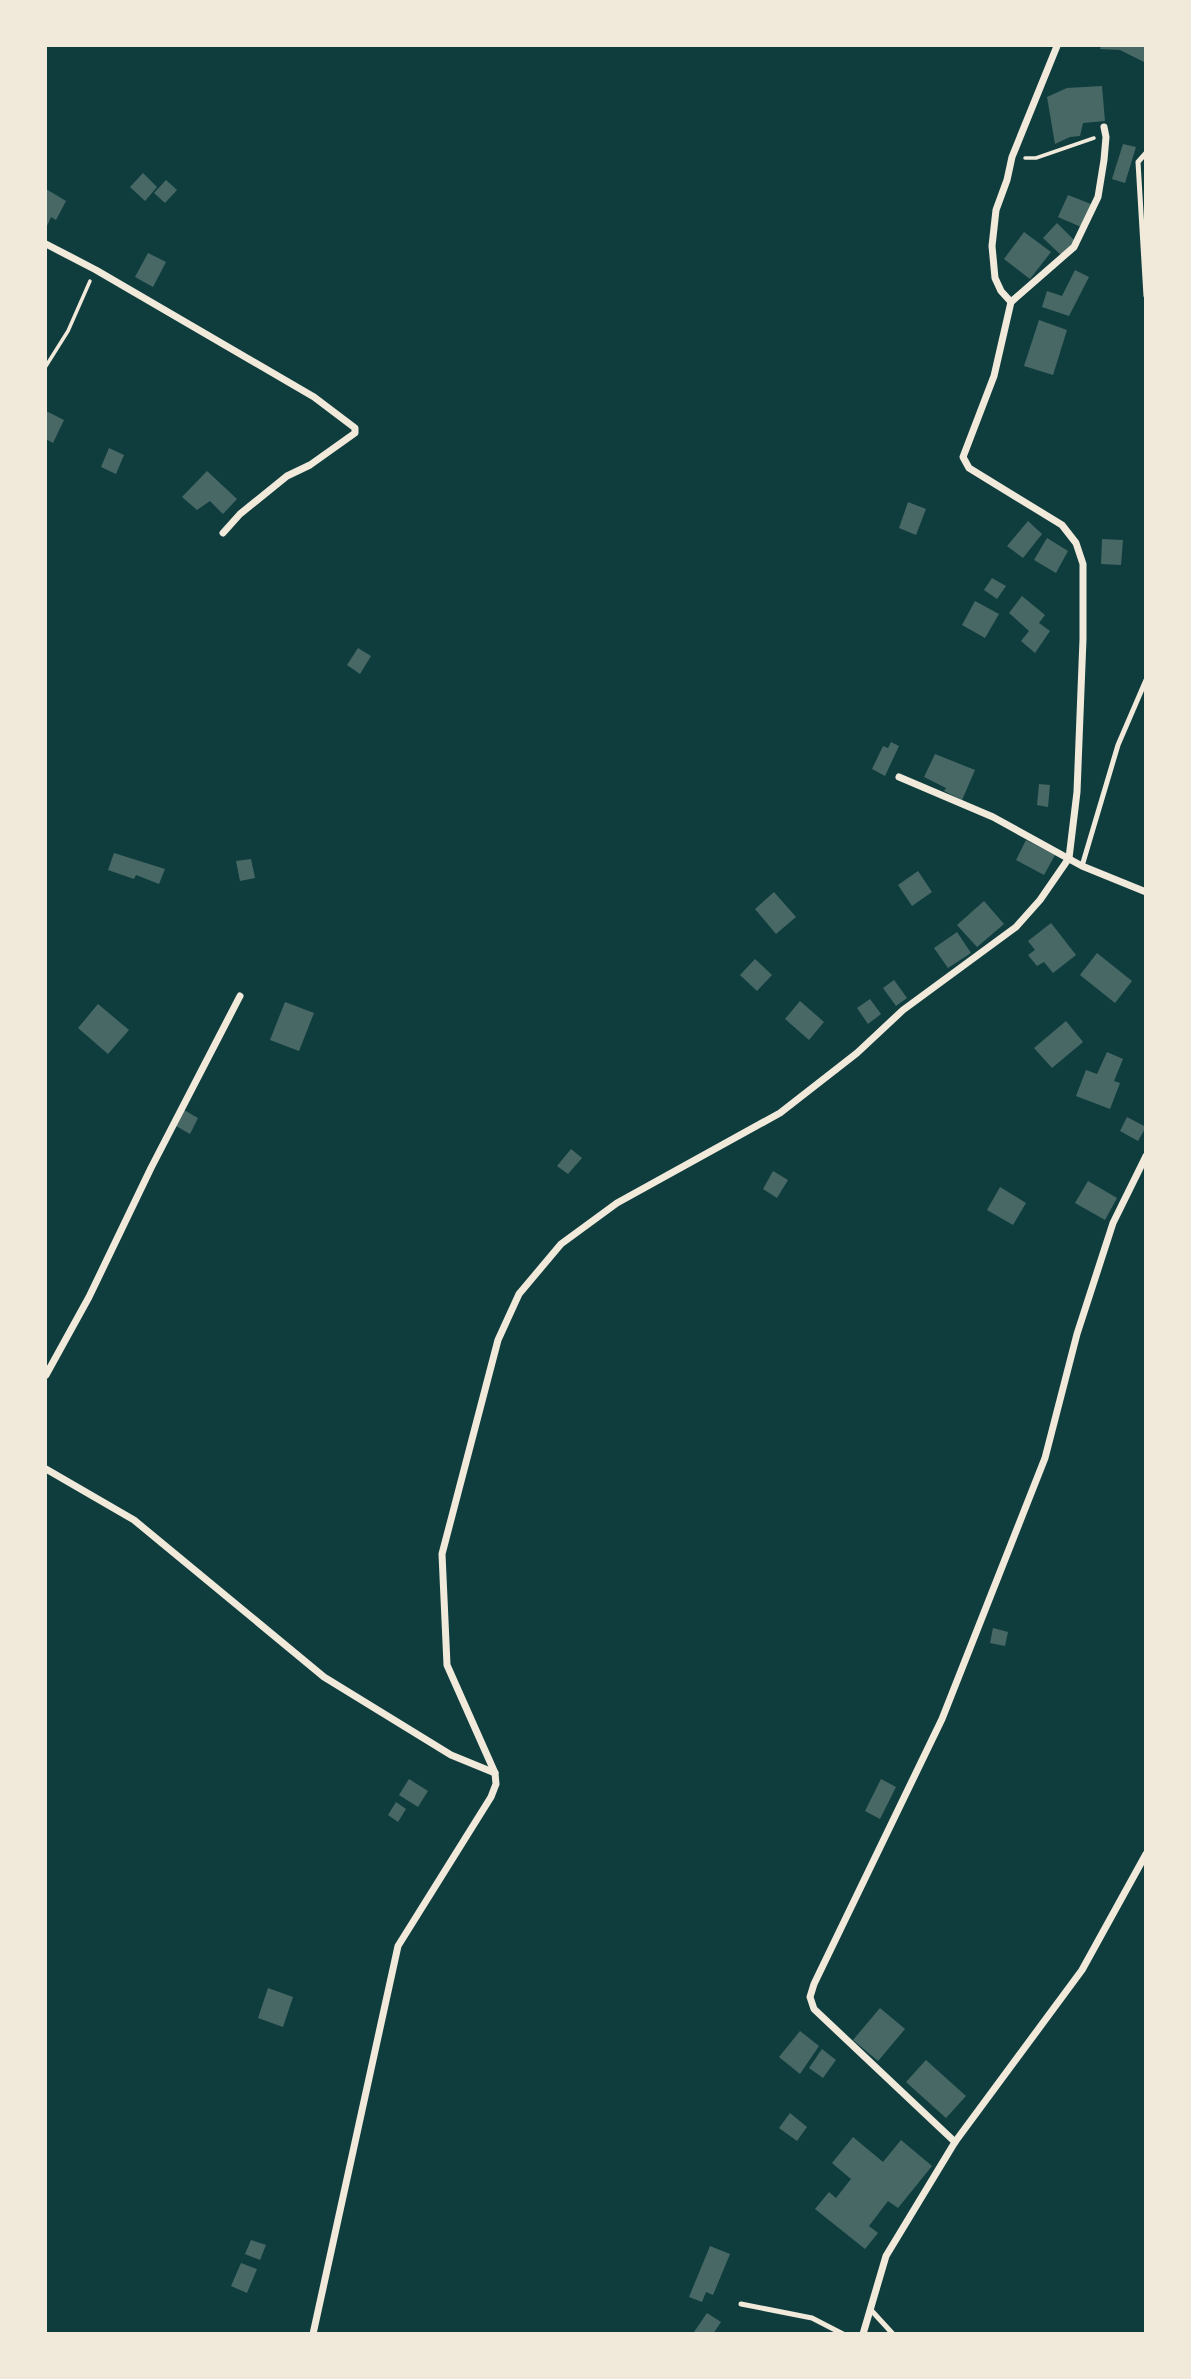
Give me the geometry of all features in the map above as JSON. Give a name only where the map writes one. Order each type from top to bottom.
[{"type":"street","points":[[1011,302],[1001,291],[995,278],[992,246],[996,210],[1012,157],[1058,46]]},
{"type":"street","points":[[313,2333],[398,1946],[491,1797],[496,1784],[495,1773],[447,1665],[442,1553],[498,1340],[519,1294],[561,1244],[617,1203],[780,1113],[857,1053],[903,1010],[1016,927],[1040,900],[1069,859],[1077,792],[1083,564],[1076,543],[1062,526],[969,468],[964,457],[994,376],[1011,302],[1074,247],[1098,197],[1106,137],[1104,127]]},
{"type":"street","points":[[46,244],[96,270],[314,397],[355,428],[355,433],[310,465],[288,476],[250,505],[223,533]]},
{"type":"street","points":[[899,777],[993,817],[1082,866],[1146,892]]},
{"type":"street","points":[[46,1375],[89,1297],[151,1168],[240,996]]},
{"type":"street","points":[[955,2142],[814,2009],[810,1997],[942,1719],[1045,1458],[1077,1334],[1113,1223],[1146,1156]]},
{"type":"street","points":[[46,1469],[134,1520],[324,1677],[451,1755],[495,1773]]},
{"type":"street","points":[[863,2333],[886,2256],[955,2142],[1082,1970],[1146,1854]]},
{"type":"lane","points":[[1146,153],[1138,162],[1146,296]]},
{"type":"lane","points":[[1082,866],[1118,745],[1146,680]]},
{"type":"lane","points":[[741,2304],[812,2318],[843,2333]]},
{"type":"lane","points":[[871,2311],[893,2333]]},
{"type":"path","points":[[1012,157],[1036,158],[1096,137],[1106,137]]},
{"type":"path","points":[[46,366],[68,331],[96,270]]},
{"type":"building","points":[[1101,46],[1146,46],[1146,63],[1120,50],[1100,49]]},
{"type":"building","points":[[1102,86],[1105,121],[1083,123],[1080,136],[1055,144],[1047,97],[1067,88]]},
{"type":"building","points":[[1123,144],[1136,147],[1125,183],[1112,179]]},
{"type":"building","points":[[143,173],[157,187],[145,201],[130,187]]},
{"type":"building","points":[[166,180],[177,190],[165,203],[154,193]]},
{"type":"building","points":[[46,189],[66,201],[56,220],[51,217],[46,228]]},
{"type":"building","points":[[1068,195],[1091,204],[1081,227],[1058,217]]},
{"type":"building","points":[[1057,223],[1075,241],[1061,255],[1043,238]]},
{"type":"building","points":[[1024,232],[1051,252],[1030,279],[1004,259]]},
{"type":"building","points":[[148,253],[166,262],[153,287],[135,277]]},
{"type":"building","points":[[1075,270],[1089,277],[1069,316],[1042,307],[1047,291],[1062,296]]},
{"type":"building","points":[[1039,320],[1067,330],[1053,375],[1024,366]]},
{"type":"building","points":[[46,411],[64,420],[53,443],[46,439]]},
{"type":"building","points":[[109,448],[124,455],[116,474],[101,467]]},
{"type":"building","points":[[207,471],[237,499],[223,514],[210,501],[197,510],[182,497]]},
{"type":"building","points":[[908,502],[926,509],[916,535],[899,528]]},
{"type":"building","points":[[1028,521],[1042,534],[1023,558],[1007,546]]},
{"type":"building","points":[[1047,538],[1068,551],[1056,573],[1034,560]]},
{"type":"building","points":[[1102,539],[1123,540],[1121,565],[1101,564]]},
{"type":"building","points":[[992,578],[1006,586],[997,599],[984,590]]},
{"type":"building","points":[[1022,596],[1045,615],[1039,623],[1050,631],[1035,653],[1021,641],[1029,631],[1009,613]]},
{"type":"building","points":[[975,601],[999,614],[985,638],[962,625]]},
{"type":"building","points":[[358,648],[371,656],[360,674],[347,665]]},
{"type":"building","points":[[891,742],[899,746],[885,776],[872,769],[883,746],[888,748]]},
{"type":"building","points":[[935,754],[975,770],[962,800],[924,777]]},
{"type":"building","points":[[1039,784],[1050,785],[1048,807],[1037,805]]},
{"type":"building","points":[[1026,840],[1055,855],[1044,875],[1016,860]]},
{"type":"building","points":[[114,853],[165,869],[159,884],[136,875],[134,879],[108,870]]},
{"type":"building","points":[[251,859],[255,878],[240,881],[236,861]]},
{"type":"building","points":[[918,871],[932,892],[912,906],[898,885]]},
{"type":"building","points":[[774,892],[796,917],[776,934],[755,909]]},
{"type":"building","points":[[984,901],[1004,924],[977,947],[957,925]]},
{"type":"building","points":[[1051,923],[1076,955],[1053,973],[1044,962],[1037,966],[1028,955],[1035,950],[1028,941]]},
{"type":"building","points":[[957,932],[971,953],[948,968],[934,948]]},
{"type":"building","points":[[1097,953],[1132,981],[1115,1003],[1080,975]]},
{"type":"building","points":[[755,959],[772,975],[757,991],[740,975]]},
{"type":"building","points":[[894,980],[907,998],[896,1006],[883,988]]},
{"type":"building","points":[[870,999],[881,1014],[868,1024],[857,1008]]},
{"type":"building","points":[[800,1001],[824,1022],[809,1040],[785,1019]]},
{"type":"building","points":[[285,1002],[314,1013],[299,1051],[270,1040]]},
{"type":"building","points":[[98,1004],[129,1030],[108,1054],[78,1028]]},
{"type":"building","points":[[1066,1021],[1083,1042],[1052,1068],[1034,1048]]},
{"type":"building","points":[[1107,1052],[1123,1059],[1114,1081],[1120,1083],[1110,1109],[1076,1096],[1086,1070],[1097,1074]]},
{"type":"building","points":[[184,1110],[198,1118],[190,1134],[176,1126]]},
{"type":"building","points":[[1127,1117],[1146,1127],[1138,1141],[1120,1131]]},
{"type":"building","points":[[571,1149],[582,1158],[568,1174],[557,1166]]},
{"type":"building","points":[[773,1171],[788,1180],[777,1198],[763,1189]]},
{"type":"building","points":[[1088,1181],[1117,1198],[1105,1220],[1075,1203]]},
{"type":"building","points":[[1000,1187],[1026,1203],[1013,1225],[987,1210]]},
{"type":"building","points":[[993,1628],[1008,1632],[1005,1646],[990,1643]]},
{"type":"building","points":[[409,1779],[428,1791],[418,1807],[399,1795]]},
{"type":"building","points":[[881,1779],[896,1787],[880,1819],[865,1811]]},
{"type":"building","points":[[396,1802],[406,1809],[398,1822],[388,1815]]},
{"type":"building","points":[[268,1988],[293,1997],[283,2027],[258,2018]]},
{"type":"building","points":[[880,2008],[905,2029],[878,2061],[853,2040]]},
{"type":"building","points":[[800,2031],[819,2046],[800,2074],[779,2057]]},
{"type":"building","points":[[822,2049],[836,2060],[823,2078],[809,2068]]},
{"type":"building","points":[[926,2060],[966,2096],[946,2118],[906,2082]]},
{"type":"building","points":[[790,2113],[807,2127],[797,2141],[779,2128]]},
{"type":"building","points":[[853,2137],[883,2162],[901,2140],[932,2166],[898,2208],[888,2201],[869,2226],[878,2233],[865,2249],[815,2209],[829,2192],[836,2198],[851,2179],[832,2163]]},
{"type":"building","points":[[251,2240],[266,2245],[260,2260],[245,2254]]},
{"type":"building","points":[[710,2246],[730,2254],[713,2295],[706,2292],[702,2302],[689,2297]]},
{"type":"building","points":[[241,2263],[257,2269],[247,2293],[231,2286]]},
{"type":"building","points":[[707,2313],[721,2322],[713,2334],[695,2334],[694,2332]]}]
